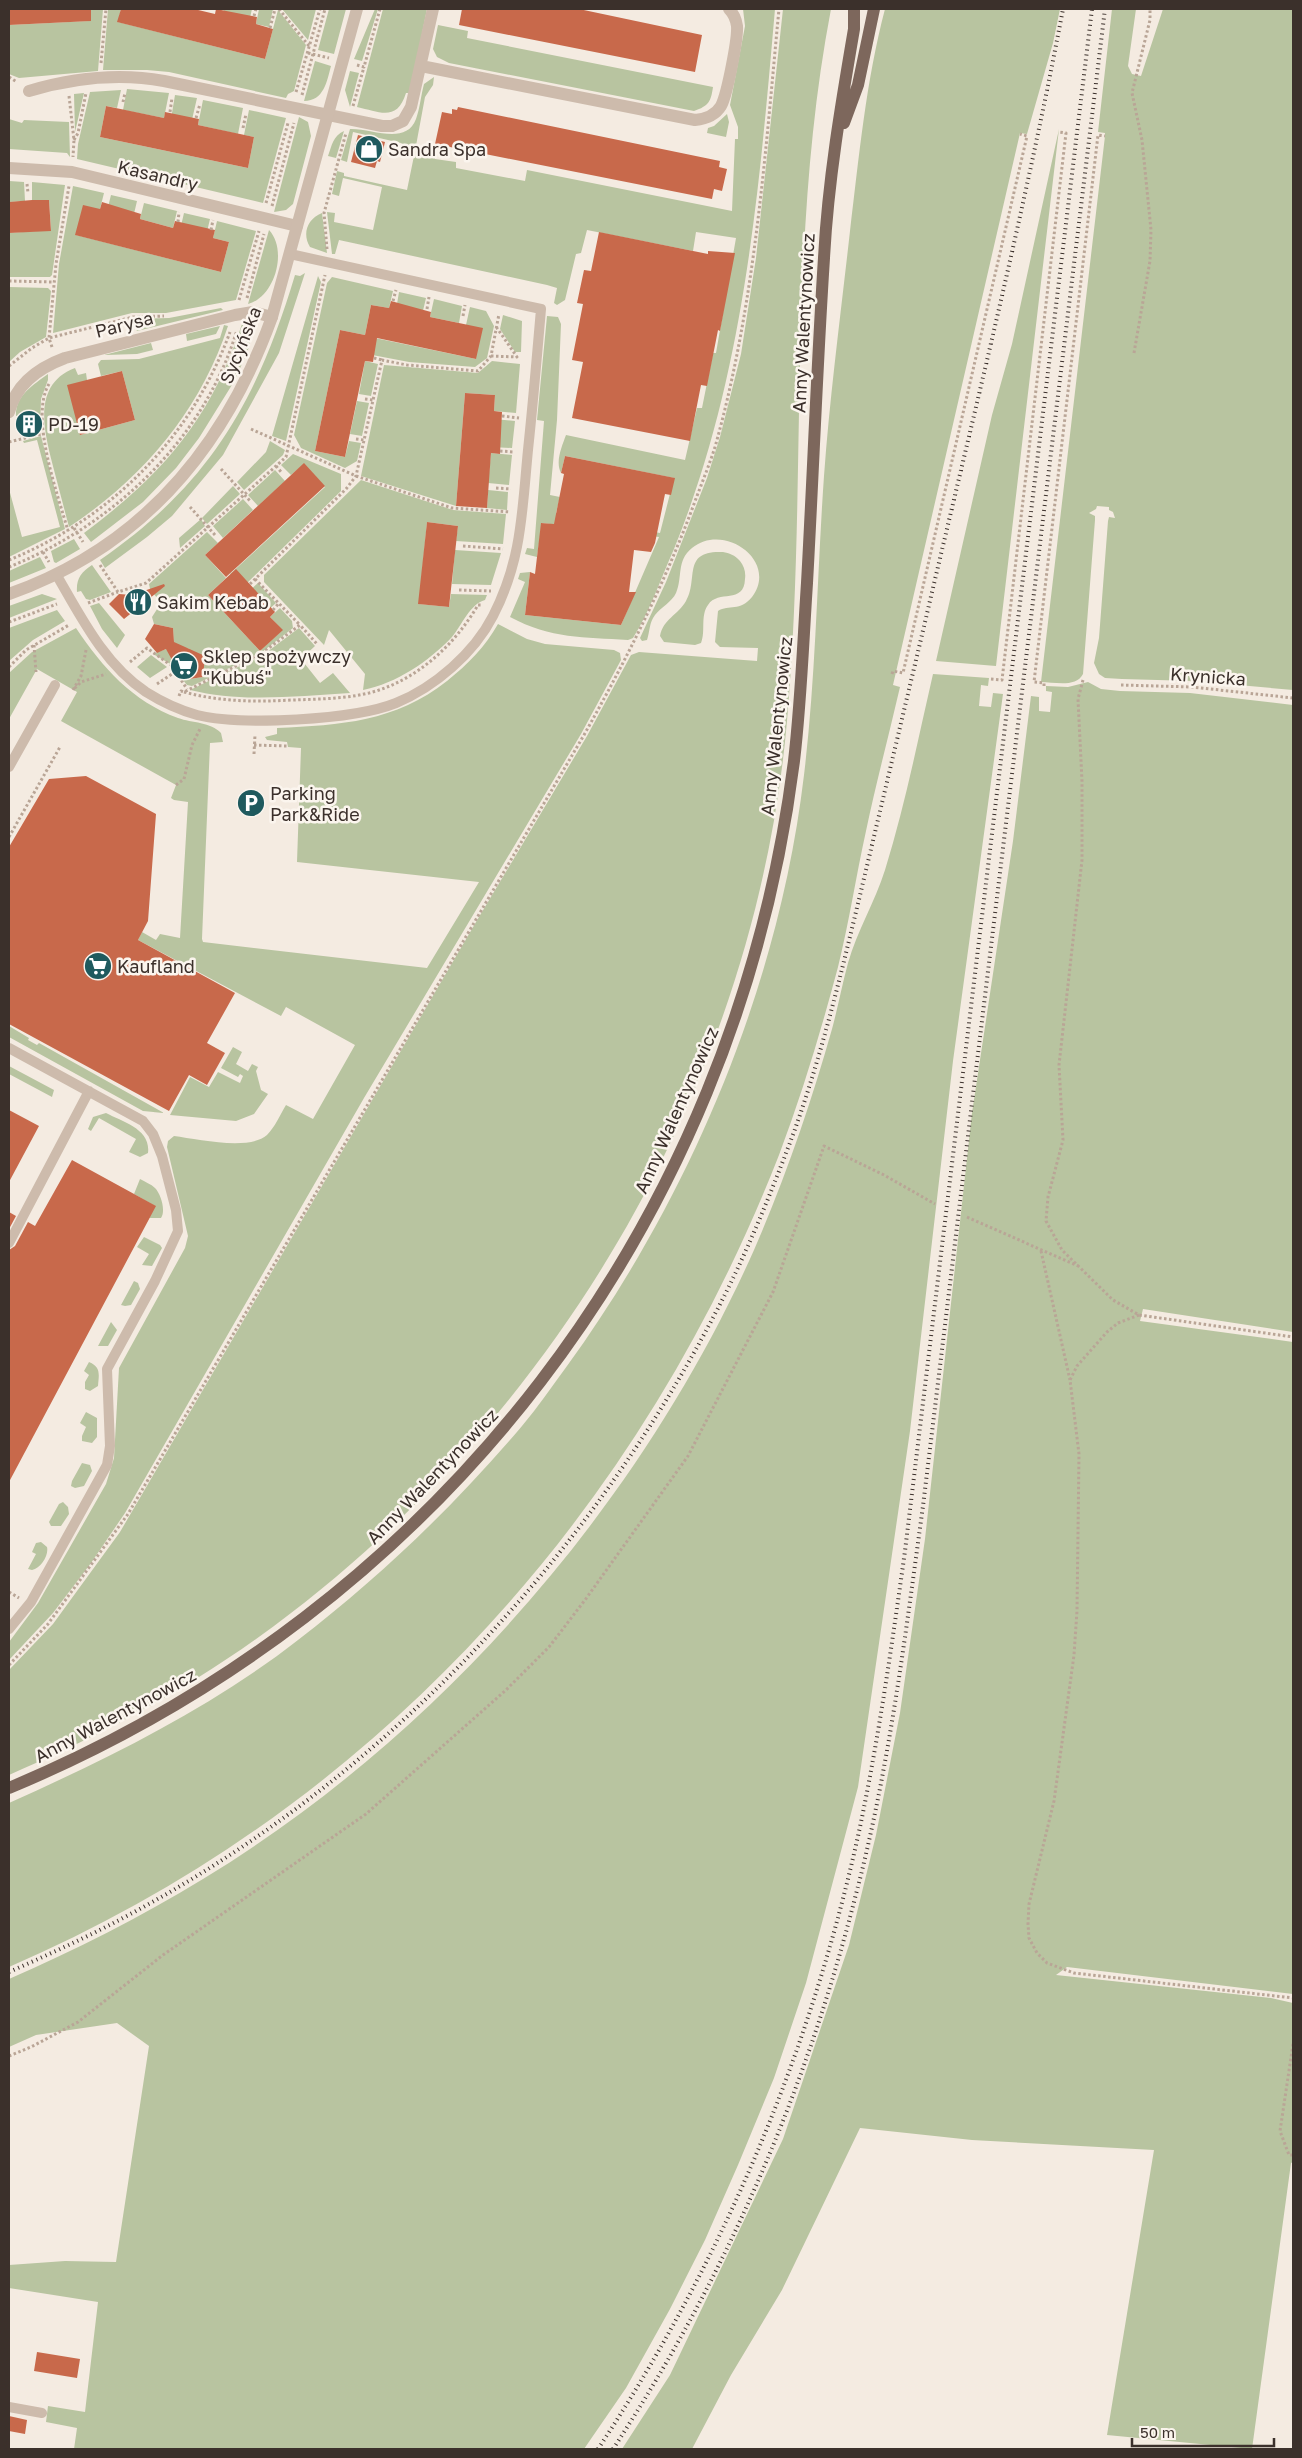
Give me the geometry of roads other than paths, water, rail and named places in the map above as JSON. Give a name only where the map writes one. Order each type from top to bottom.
[{"type":"main road","name":"Anny Walentynowicz","points":[[9,1788],[83,1755],[186,1699],[248,1660],[308,1616],[383,1554],[478,1459],[547,1373],[605,1289],[669,1175],[710,1085],[751,967],[775,870],[792,780],[801,681],[824,258],[834,151],[854,29],[854,9]]},
{"type":"main road","name":"Anny Walentynowicz","points":[[834,151],[858,85],[874,9]]},
{"type":"street","name":"Sycyńska","points":[[9,594],[56,574],[92,554],[147,513],[183,476],[216,434],[244,386],[272,317],[357,9]]},
{"type":"street","points":[[30,91],[68,81],[124,77],[154,79],[350,120],[392,126],[403,120],[411,107],[433,9]]},
{"type":"street","points":[[421,66],[694,120],[702,119],[713,115],[724,100],[737,31],[735,16],[729,9]]},
{"type":"street","name":"Kasandry","points":[[9,168],[72,172],[298,226]]},
{"type":"street","name":"Parysa","points":[[9,412],[18,389],[53,362],[242,306],[254,312],[272,317]]},
{"type":"lane","points":[[56,574],[70,599],[85,615],[114,665],[147,692],[190,713],[241,720],[334,716],[363,712],[396,703],[415,693],[463,658],[483,633],[501,600],[515,563],[518,547],[541,309],[290,254]]},
{"type":"lane","points":[[9,767],[55,684]]},
{"type":"lane","points":[[9,1048],[143,1121],[153,1134],[162,1156],[176,1210],[178,1232],[155,1281],[108,1369],[110,1446],[107,1465],[31,1602],[9,1630]]},
{"type":"lane","points":[[9,1242],[89,1091]]},
{"type":"lane","points":[[9,2407],[42,2413]]},
{"type":"railway","points":[[9,1972],[73,1943],[136,1911],[227,1857],[313,1796],[394,1728],[470,1655],[541,1576],[605,1492],[664,1404],[716,1312],[747,1249],[783,1162],[812,1079],[830,1016],[995,324],[1031,167],[1063,9]]},
{"type":"railway","points":[[598,2449],[643,2377],[685,2303],[723,2228],[758,2150],[789,2072],[816,1991],[840,1910],[867,1793],[905,1551],[1092,9]]},
{"type":"railway","points":[[613,2449],[691,2319],[757,2184],[786,2114],[812,2043],[835,1971],[867,1850],[887,1752],[923,1506],[1105,9]]},
{"type":"place","name":"Sandra Spa","points":[[369,149]]},
{"type":"place","name":"PD-19","points":[[29,424]]},
{"type":"place","name":"Sakim Kebab","points":[[138,602]]},
{"type":"place","name":"Sklep spożywczy \"Kubuś\"","points":[[184,666]]},
{"type":"place","name":"Parking Park&Ride","points":[[251,803]]},
{"type":"place","name":"Kaufland","points":[[98,966]]}]
